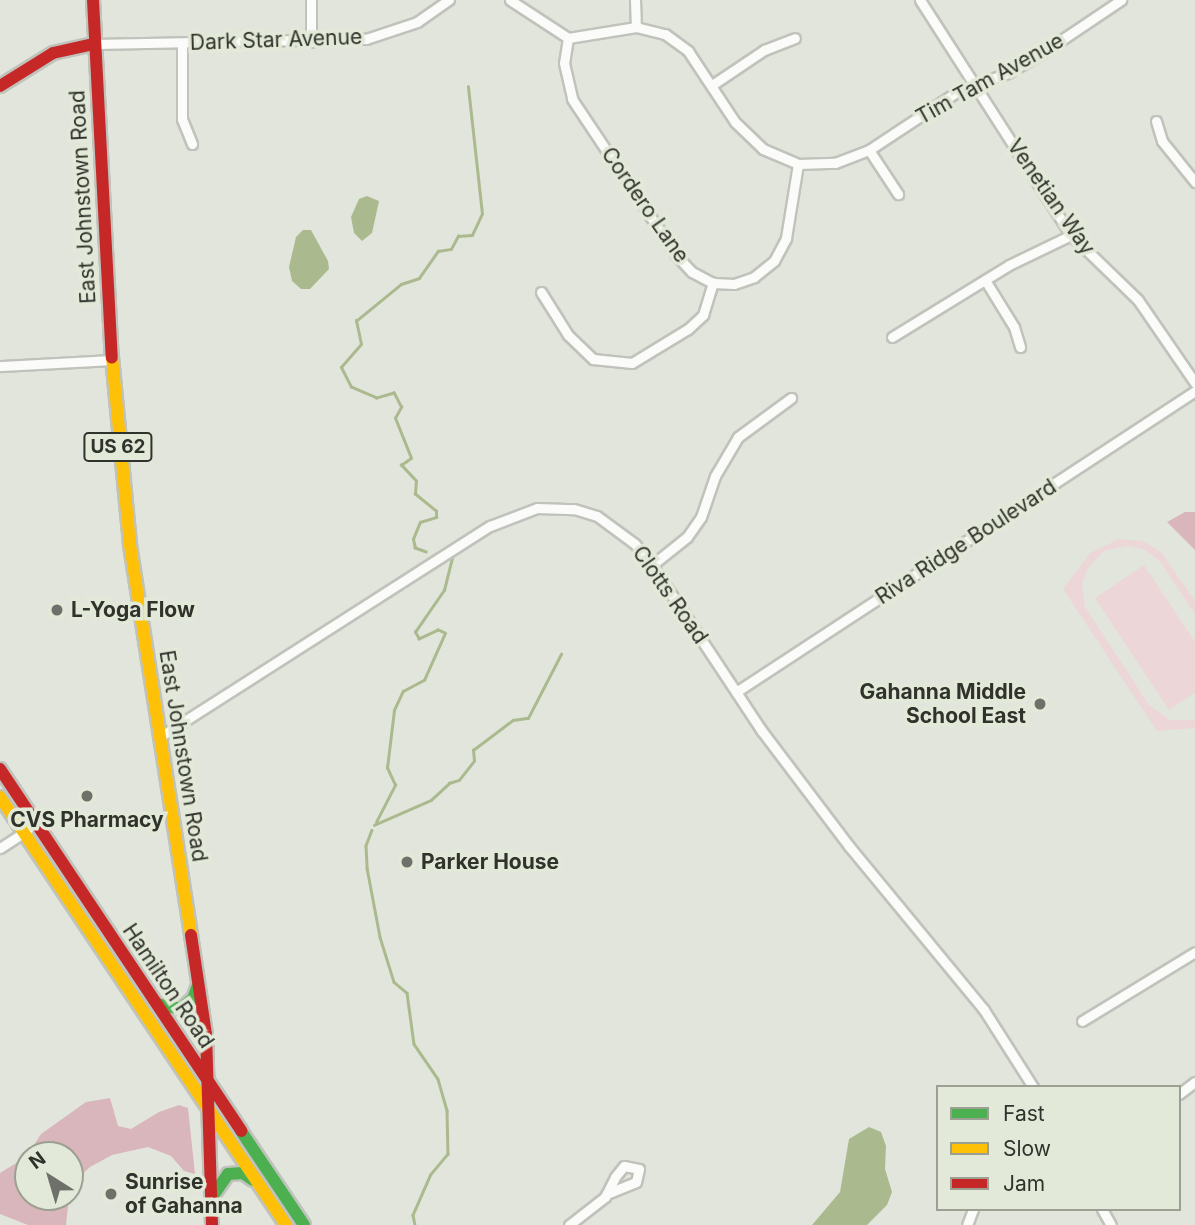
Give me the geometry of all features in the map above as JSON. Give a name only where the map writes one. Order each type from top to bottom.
[{"type":"main road","name":"East Johnstown Road","points":[[93,0],[112,360],[130,545],[199,984],[209,1082],[212,1225]]},
{"type":"main road","points":[[0,86],[53,53],[94,44]]},
{"type":"main road","name":"Hamilton Road","points":[[0,769],[304,1225]]},
{"type":"main road","name":"Hamilton Road","points":[[0,797],[286,1225]]},
{"type":"main road","points":[[157,1004],[180,1009],[193,999],[199,984]]},
{"type":"main road","points":[[212,1199],[221,1179],[237,1171],[260,1186]]},
{"type":"street","points":[[311,0],[311,43]]},
{"type":"street","name":"Dark Star Avenue","points":[[94,44],[311,43],[366,39],[397,31],[449,0]]},
{"type":"street","points":[[510,0],[568,38]]},
{"type":"street","points":[[635,0],[636,27]]},
{"type":"street","name":"Venetian Way","points":[[920,0],[1071,235],[1132,293],[1195,383]]},
{"type":"street","name":"Tim Tam Avenue","points":[[568,38],[636,27],[666,34],[688,51],[735,122],[763,149],[798,164],[835,163],[869,150],[974,84],[1008,73],[1121,0]]},
{"type":"street","name":"Cordero Lane","points":[[568,38],[564,63],[572,99],[676,255],[692,272],[713,283]]},
{"type":"street","points":[[712,85],[764,50],[795,38]]},
{"type":"street","points":[[182,43],[182,119],[192,144]]},
{"type":"street","points":[[1156,121],[1162,141],[1195,182]]},
{"type":"street","points":[[869,150],[898,194]]},
{"type":"street","points":[[541,292],[568,335],[593,359],[632,363],[696,322],[703,315],[713,283],[734,284],[754,277],[774,261],[786,238],[798,164]]},
{"type":"street","points":[[892,337],[985,280],[1071,235]]},
{"type":"street","points":[[985,280],[1014,327],[1020,347]]},
{"type":"street","points":[[0,366],[112,360]]},
{"type":"street","name":"Riva Ridge Boulevard","points":[[736,692],[1195,391]]},
{"type":"street","points":[[652,565],[687,537],[701,517],[715,476],[738,437],[791,398]]},
{"type":"street","name":"Clotts Road","points":[[160,736],[513,515],[556,507],[597,516],[635,544],[652,565],[736,692],[849,846],[984,1010],[1032,1085]]},
{"type":"street","points":[[0,849],[37,824]]},
{"type":"street","points":[[1082,1021],[1195,953]]},
{"type":"street","points":[[569,1225],[606,1194]]},
{"type":"shaded area","points":[[367,196],[379,201],[372,233],[362,241],[354,233],[351,217],[359,199]]},
{"type":"shaded area","points":[[303,230],[311,230],[328,261],[329,269],[310,289],[301,289],[292,281],[289,267],[296,237]]},
{"type":"shaded area","points":[[1185,512],[1195,512],[1195,550],[1167,522]]},
{"type":"shaded area","points":[[1119,539],[1143,541],[1161,552],[1195,601],[1195,614],[1160,561],[1143,549],[1127,546],[1104,551],[1088,568],[1082,584],[1085,607],[1149,705],[1170,720],[1195,720],[1195,728],[1157,731],[1063,589],[1090,553]]},
{"type":"shaded area","points":[[1144,565],[1195,642],[1195,693],[1169,710],[1095,598]]},
{"type":"shaded area","points":[[110,1098],[118,1126],[131,1129],[159,1112],[179,1105],[188,1108],[195,1174],[184,1171],[171,1156],[148,1147],[112,1155],[84,1173],[84,1141],[36,1141],[41,1134],[86,1102]]},
{"type":"shaded area","points":[[869,1127],[881,1132],[886,1146],[885,1169],[892,1192],[887,1205],[867,1225],[812,1225],[840,1192],[849,1139]]},
{"type":"shaded area","points":[[14,1164],[14,1211],[68,1211],[66,1225],[28,1225],[0,1214],[0,1173]]},
{"type":"waterway","points":[[426,552],[415,548],[413,539],[420,522],[436,517],[436,511],[415,494],[416,481],[401,465],[411,458],[395,418],[401,407],[394,393],[377,398],[351,387],[341,367],[361,344],[356,321],[401,284],[419,278],[438,251],[451,249],[458,236],[472,235],[482,214],[468,87]]},
{"type":"waterway","points":[[376,822],[395,785],[387,768],[394,710],[403,691],[424,680],[445,633],[438,630],[419,639],[415,632],[444,590],[452,558]]},
{"type":"waterway","points":[[374,825],[431,800],[449,783],[459,780],[474,761],[473,750],[513,720],[528,718],[561,654]]},
{"type":"waterway","points":[[372,830],[366,846],[367,868],[380,937],[394,982],[407,993],[414,1044],[438,1079],[447,1111],[448,1154],[431,1174],[413,1215],[415,1225]]},
{"type":"traffic: fast","points":[[157,1004],[180,1009],[193,999],[198,985]]},
{"type":"traffic: fast","points":[[241,1131],[304,1225]]},
{"type":"traffic: fast","points":[[212,1197],[228,1174],[243,1173],[253,1180]]},
{"type":"traffic: slow","points":[[112,357],[130,545],[191,935]]},
{"type":"traffic: slow","points":[[0,797],[286,1225]]},
{"type":"traffic: jam","points":[[93,0],[112,357]]},
{"type":"traffic: jam","points":[[0,86],[53,53],[94,44]]},
{"type":"traffic: jam","points":[[0,769],[241,1131]]},
{"type":"traffic: jam","points":[[191,935],[206,1034],[212,1225]]},
{"type":"place","name":"L-Yoga Flow","points":[[57,610]]},
{"type":"place","name":"Gahanna Middle School East","points":[[1040,704]]},
{"type":"place","name":"CVS Pharmacy","points":[[87,796]]},
{"type":"place","name":"Parker House","points":[[407,862]]},
{"type":"place","name":"Sunrise of Gahanna","points":[[111,1194]]}]
